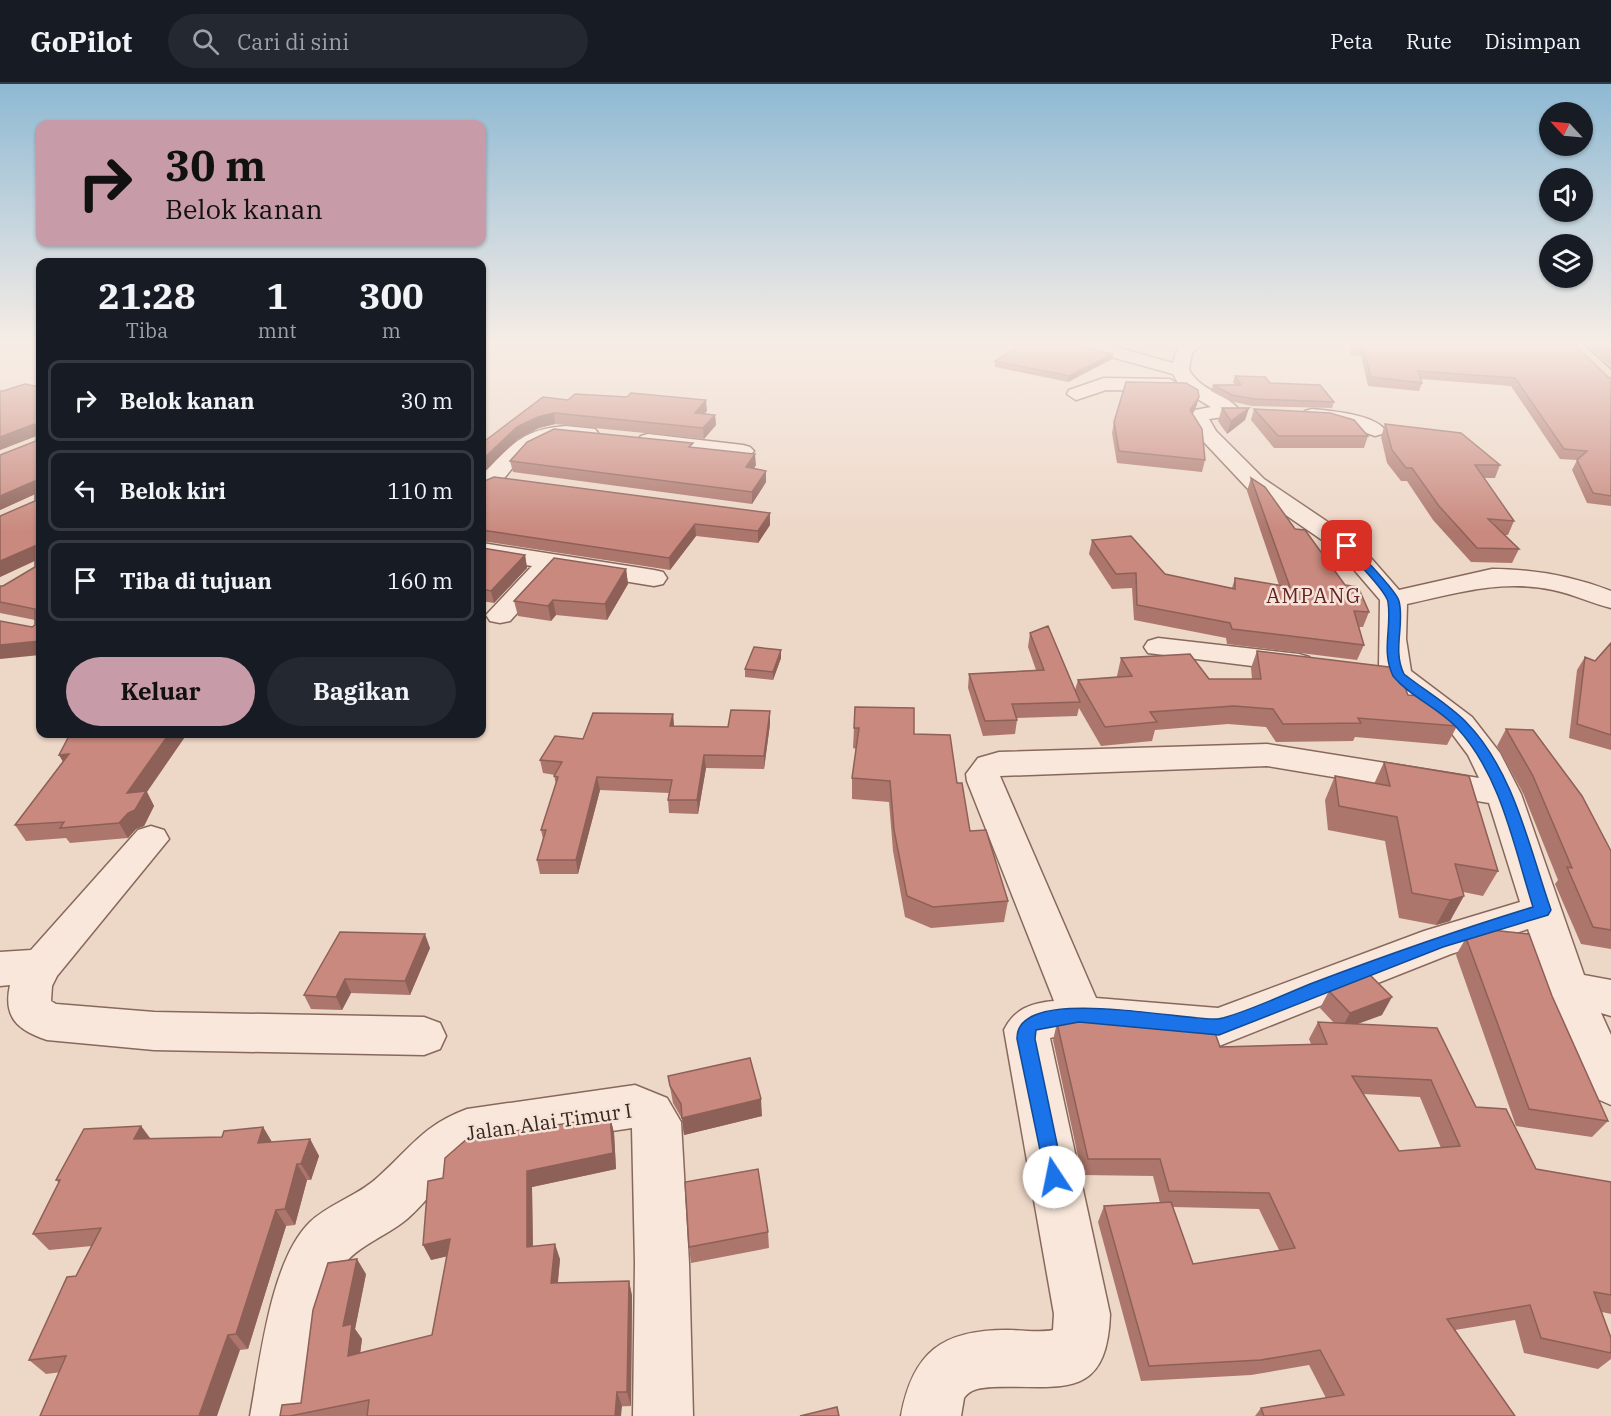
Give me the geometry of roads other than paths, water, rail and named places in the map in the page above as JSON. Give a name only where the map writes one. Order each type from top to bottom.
[{"type":"street","points":[[1233,407],[1241,412],[1202,414],[1199,420],[1201,426],[1256,484],[1324,528],[1347,546],[1393,599],[1394,666],[1399,676],[1440,706],[1473,737],[1504,794],[1568,989],[1611,1084]]},
{"type":"street","points":[[1295,413],[1346,419],[1375,430]]},
{"type":"street","points":[[487,483],[524,443],[540,435],[572,432],[606,436]]},
{"type":"street","points":[[629,438],[743,451]]},
{"type":"street","points":[[487,483],[515,482]]},
{"type":"street","points":[[486,552],[654,578]]},
{"type":"street","points":[[500,615],[551,561]]},
{"type":"street","points":[[1393,599],[1492,577],[1509,576],[1560,583],[1611,600]]},
{"type":"street","points":[[1158,647],[1329,666]]},
{"type":"street","points":[[1364,671],[1399,676]]},
{"type":"street","points":[[1076,1014],[1077,1004],[1073,991],[984,781],[983,774],[990,766],[999,763],[1267,754],[1504,794]]},
{"type":"street","points":[[151,839],[21,967],[32,986],[29,1008],[48,1022],[154,1031],[424,1036]]},
{"type":"street","points":[[930,1416],[933,1399],[947,1373],[963,1363],[1011,1358],[1060,1360],[1074,1352],[1081,1337],[1082,1314],[1026,1030],[1030,1024],[1040,1020],[1071,1017],[1076,1014],[1219,1027],[1438,942],[1543,910]]},
{"type":"street","points":[[1568,989],[1611,998]]},
{"type":"street","name":"Jalan Alai Timur I","points":[[280,1416],[299,1304],[310,1272],[322,1248],[395,1197],[451,1137],[467,1131],[634,1106],[650,1113],[657,1122],[662,1263],[663,1416]]},
{"type":"district","name":"AMPANG","points":[[1314,596]]}]
